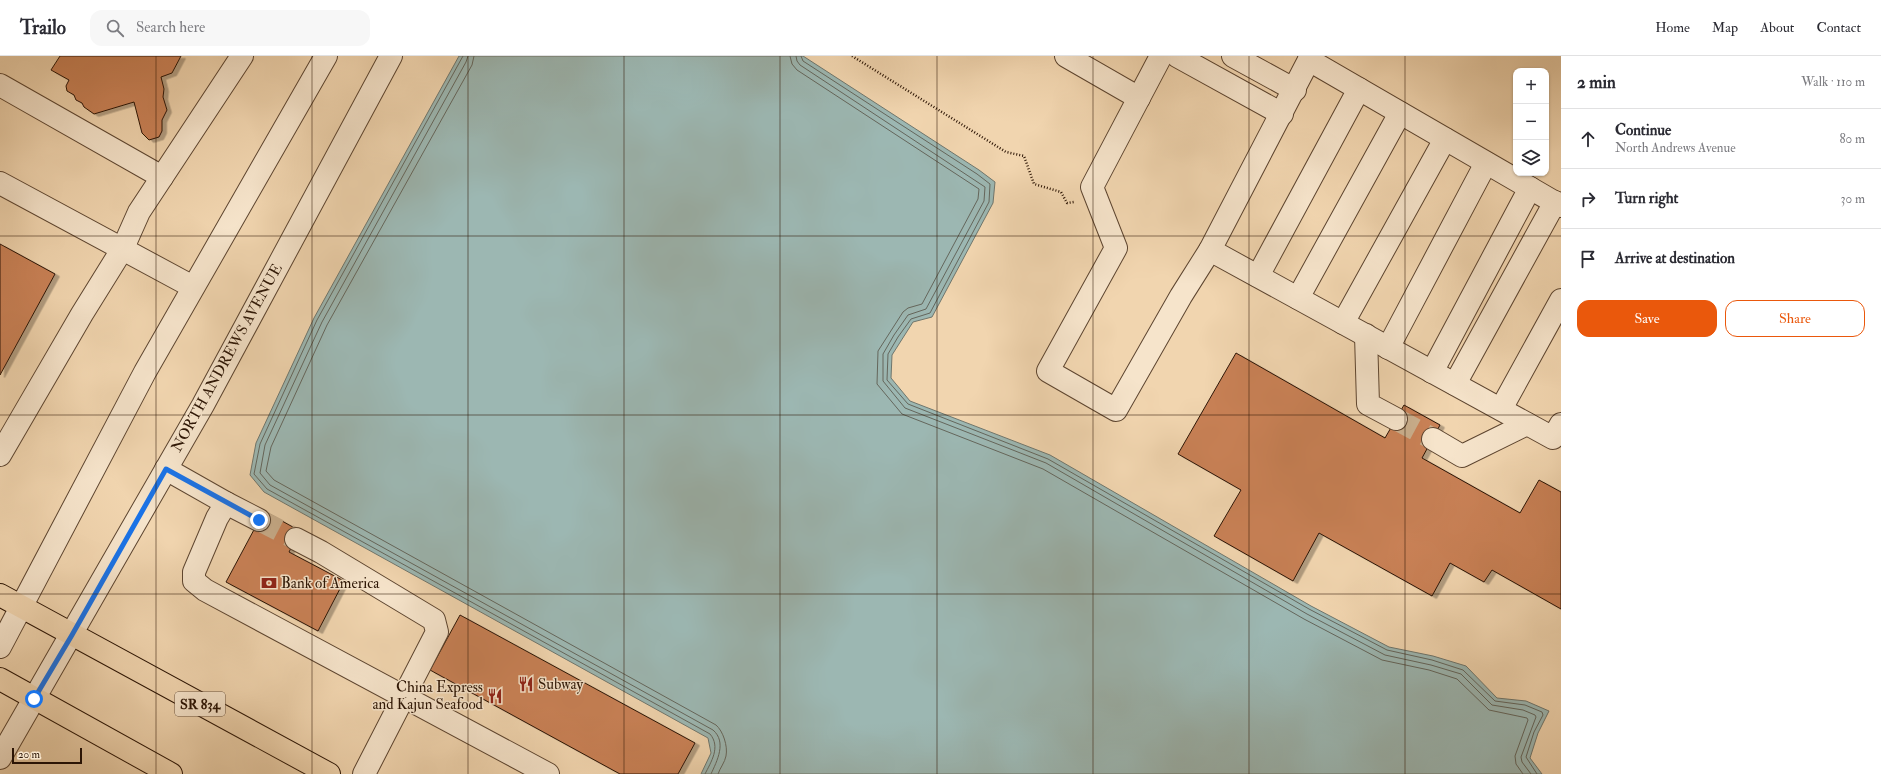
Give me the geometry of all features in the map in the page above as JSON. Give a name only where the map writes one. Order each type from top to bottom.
[{"type":"main road","name":"SR 834","points":[[0,595],[329,774]]},
{"type":"main road","points":[[0,679],[171,774]]},
{"type":"street","points":[[0,455],[82,314],[124,248],[139,212],[242,56]]},
{"type":"street","points":[[0,647],[141,379],[326,56]]},
{"type":"street","name":"NORTH ANDREWS AVENUE","points":[[0,758],[166,469],[391,56]]},
{"type":"street","points":[[1066,56],[1139,98]]},
{"type":"street","points":[[1161,56],[1092,188],[1116,248],[1048,371],[1116,410],[1181,296],[1210,250],[1295,90],[1310,58],[1359,89],[1558,204],[1455,384]]},
{"type":"street","points":[[1177,56],[1282,114]]},
{"type":"street","points":[[1233,56],[1295,90]]},
{"type":"street","points":[[0,85],[162,177]]},
{"type":"street","points":[[1258,276],[1359,89]]},
{"type":"street","points":[[1298,298],[1400,113]]},
{"type":"street","points":[[1343,323],[1445,139]]},
{"type":"street","points":[[1388,348],[1486,163]]},
{"type":"street","points":[[0,183],[124,248],[193,287]]},
{"type":"street","points":[[1432,372],[1530,188]]},
{"type":"street","points":[[1210,250],[1553,438],[1561,424]]},
{"type":"street","points":[[1501,409],[1561,300]]},
{"type":"street","points":[[1366,335],[1368,404],[1396,419]]},
{"type":"street","points":[[1433,439],[1462,456],[1527,424]]},
{"type":"street","points":[[166,469],[233,507],[248,520],[259,520]]},
{"type":"street","points":[[233,507],[217,518],[194,572],[194,581],[205,590],[548,774]]},
{"type":"street","points":[[296,540],[301,549],[321,552],[434,620],[437,632],[405,697],[364,774]]},
{"type":"path","points":[[852,56],[1006,152],[1024,156],[1034,184],[1061,192],[1067,203],[1078,201]]},
{"type":"water","points":[[459,56],[803,56],[979,170],[995,182],[993,203],[932,317],[913,322],[892,355],[891,378],[910,401],[1050,455],[1311,606],[1389,647],[1433,656],[1466,666],[1497,698],[1526,701],[1549,711],[1538,733],[1530,758],[1542,774],[701,774],[711,753],[708,738],[264,492],[250,475],[256,443],[314,318]]},
{"type":"building","points":[[60,56],[181,56],[172,73],[161,77],[164,89],[163,97],[167,110],[162,120],[162,131],[159,137],[149,140],[142,133],[134,102],[94,114],[84,107],[82,103],[76,100],[74,95],[67,91],[66,86],[69,80],[51,70]]},
{"type":"building","points":[[0,244],[55,274],[0,375]]},
{"type":"building","points":[[1236,353],[1385,438],[1404,405],[1440,425],[1422,458],[1520,513],[1539,480],[1561,492],[1561,609],[1492,570],[1484,582],[1450,563],[1432,596],[1319,533],[1293,581],[1214,536],[1241,490],[1178,454]]},
{"type":"building","points":[[264,511],[300,531],[289,552],[344,581],[318,631],[226,582]]},
{"type":"building","points":[[460,615],[695,743],[678,774],[620,774],[430,670]]},
{"type":"tunnel","points":[[1396,419],[1433,439]]},
{"type":"tunnel","points":[[259,520],[296,539]]},
{"type":"place","name":"Bank of America","points":[[269,583]]},
{"type":"place","name":"Subway","points":[[526,684]]},
{"type":"place","name":"China Express and Kajun Seafood","points":[[495,696]]},
{"type":"route","points":[[34,699],[166,469],[259,520]]}]
